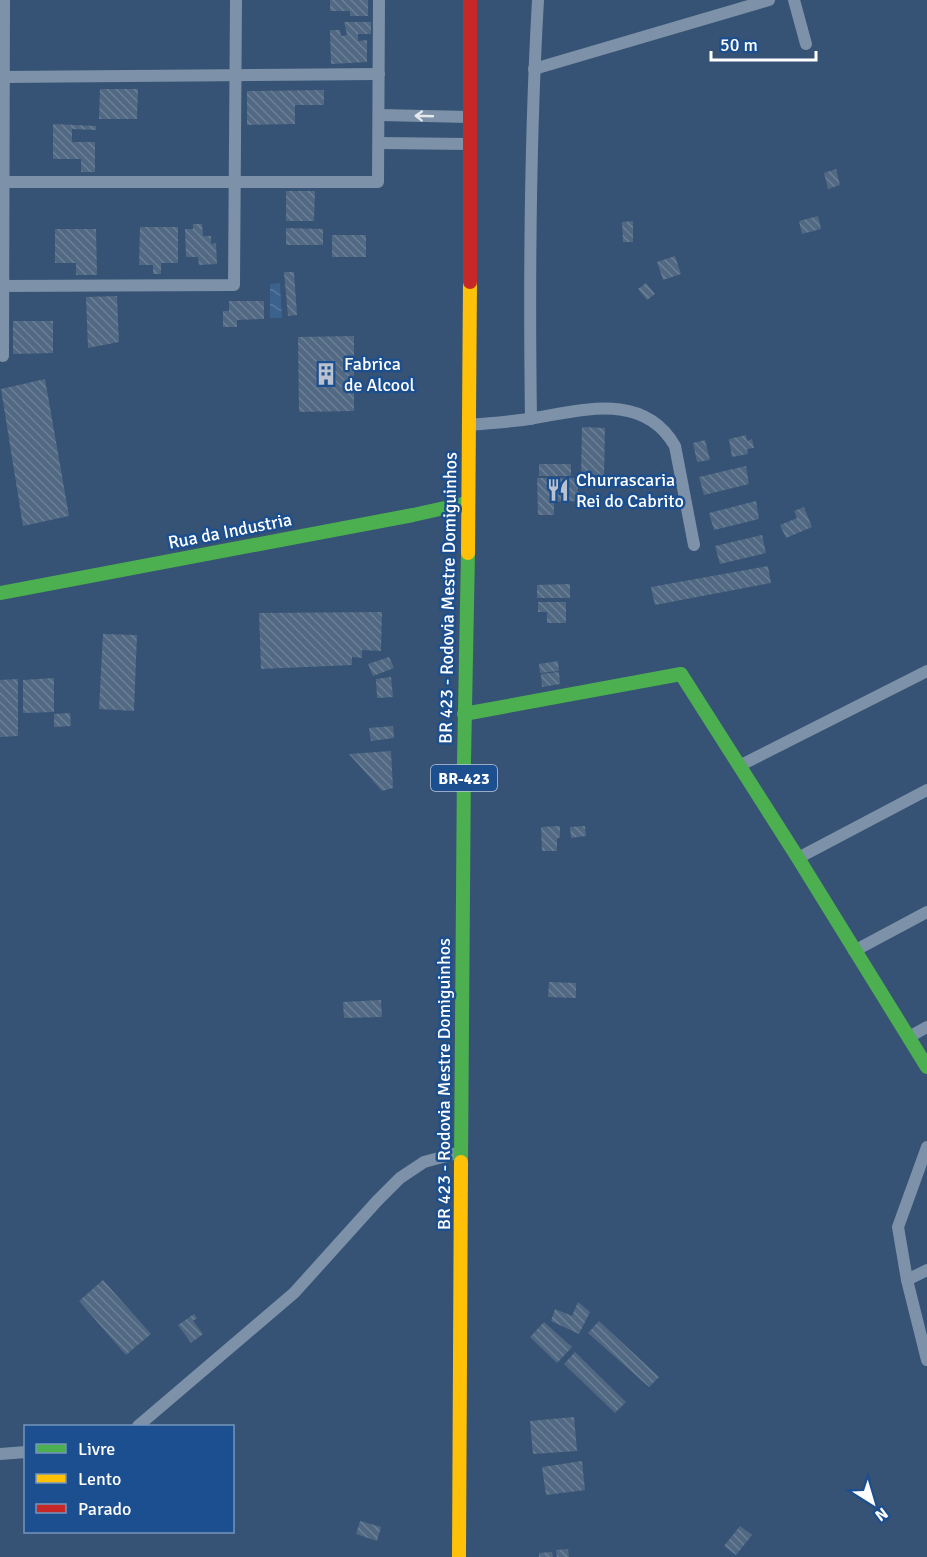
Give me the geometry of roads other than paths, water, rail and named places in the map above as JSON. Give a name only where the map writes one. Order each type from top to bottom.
[{"type":"main road","name":"BR 423 - Rodovia Mestre Domiguinhos","points":[[459,1557],[464,714],[470,425],[470,0]]},
{"type":"main road","name":"Rua da Industria","points":[[0,593],[467,503]]},
{"type":"main road","points":[[464,714],[681,674],[927,1067]]},
{"type":"street","points":[[3,356],[4,0]]},
{"type":"street","points":[[2,286],[234,285],[236,0]]},
{"type":"street","points":[[2,182],[378,182],[379,0]]},
{"type":"street","points":[[531,418],[529,295],[534,69],[538,0]]},
{"type":"street","points":[[534,69],[769,0]]},
{"type":"street","points":[[794,0],[806,44]]},
{"type":"street","points":[[2,77],[379,74]]},
{"type":"street","points":[[379,115],[470,117]]},
{"type":"street","points":[[379,143],[470,144]]},
{"type":"street","points":[[470,425],[531,418],[586,408],[617,408],[648,418],[667,433],[675,447],[694,545]]},
{"type":"street","points":[[739,766],[927,671]]},
{"type":"street","points":[[798,858],[927,790]]},
{"type":"street","points":[[854,951],[927,912]]},
{"type":"street","points":[[909,1037],[927,1028]]},
{"type":"street","points":[[927,1148],[898,1227],[907,1280],[927,1360]]},
{"type":"street","points":[[139,1425],[294,1293],[400,1178],[424,1162],[461,1152]]},
{"type":"street","points":[[907,1280],[927,1269]]},
{"type":"street","points":[[0,1454],[24,1452]]},
{"type":"water","points":[[280,283],[282,318],[270,318],[270,284]]},
{"type":"place","name":"Fabrica de Alcool","points":[[326,374]]},
{"type":"place","name":"Churrascaria Rei do Cabrito","points":[[558,490]]}]
